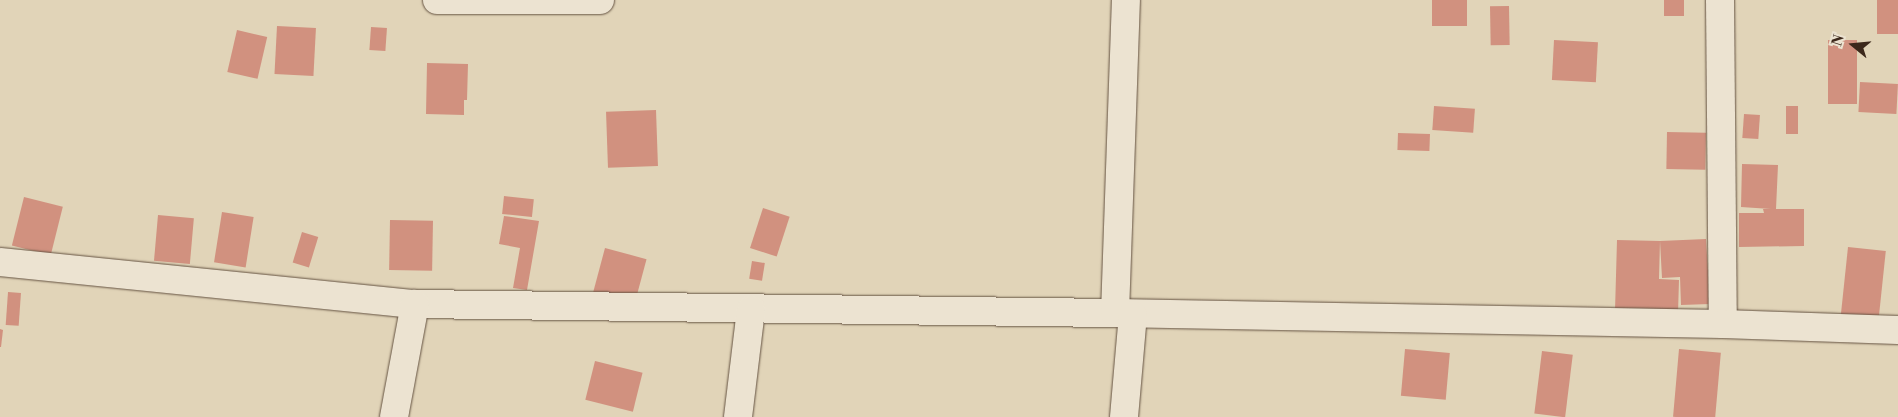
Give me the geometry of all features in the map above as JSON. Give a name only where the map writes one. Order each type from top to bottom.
[{"type":"street","points":[[437,0],[584,0]]},
{"type":"street","points":[[1124,417],[1126,0]]},
{"type":"street","points":[[1720,0],[1723,324]]},
{"type":"street","points":[[0,262],[415,304],[1723,324],[1898,330]]},
{"type":"street","points":[[394,417],[415,304]]},
{"type":"street","points":[[738,417],[751,310]]},
{"type":"building","points":[[1432,0],[1467,0],[1467,26],[1432,26]]},
{"type":"building","points":[[1664,0],[1684,0],[1684,16],[1664,16]]},
{"type":"building","points":[[1877,0],[1898,0],[1898,34],[1877,34]]},
{"type":"building","points":[[1490,6],[1509,6],[1510,45],[1491,45]]},
{"type":"building","points":[[277,26],[316,28],[313,76],[274,74]]},
{"type":"building","points":[[371,27],[387,28],[385,51],[369,50]]},
{"type":"building","points":[[237,30],[267,37],[258,79],[227,72]]},
{"type":"building","points":[[1554,40],[1598,42],[1596,82],[1552,80]]},
{"type":"building","points":[[1828,40],[1857,40],[1857,104],[1828,104]]},
{"type":"building","points":[[427,63],[468,64],[467,100],[464,100],[464,115],[426,114]]},
{"type":"building","points":[[1860,82],[1898,84],[1896,114],[1858,112]]},
{"type":"building","points":[[1434,106],[1475,109],[1473,133],[1432,130]]},
{"type":"building","points":[[1786,106],[1798,106],[1798,134],[1786,134]]},
{"type":"building","points":[[656,110],[658,166],[608,168],[606,112]]},
{"type":"building","points":[[1744,114],[1760,115],[1758,139],[1742,138]]},
{"type":"building","points":[[1667,132],[1706,133],[1705,170],[1666,169]]},
{"type":"building","points":[[1398,133],[1430,134],[1429,151],[1397,150]]},
{"type":"building","points":[[1742,164],[1778,165],[1776,209],[1804,209],[1804,246],[1739,247],[1739,213],[1764,213],[1763,209],[1771,209],[1741,207]]},
{"type":"building","points":[[504,196],[534,199],[532,217],[502,214]]},
{"type":"building","points":[[24,197],[63,207],[51,255],[12,246]]},
{"type":"building","points":[[763,208],[790,217],[777,257],[750,248]]},
{"type":"building","points":[[222,212],[254,217],[246,267],[214,262]]},
{"type":"building","points":[[158,215],[194,218],[190,264],[154,261]]},
{"type":"building","points":[[504,216],[539,221],[527,290],[513,288],[520,248],[499,244]]},
{"type":"building","points":[[390,220],[433,221],[432,271],[389,270]]},
{"type":"building","points":[[302,232],[318,237],[309,268],[293,263]]},
{"type":"building","points":[[1706,239],[1710,304],[1681,305],[1680,277],[1662,278],[1660,241]]},
{"type":"building","points":[[1617,240],[1660,241],[1659,279],[1679,280],[1678,313],[1615,311]]},
{"type":"building","points":[[1848,247],[1886,251],[1879,320],[1841,316]]},
{"type":"building","points":[[605,248],[647,259],[634,305],[593,293]]},
{"type":"building","points":[[752,261],[765,263],[762,281],[749,279]]},
{"type":"building","points":[[8,292],[21,293],[19,326],[6,325]]},
{"type":"building","points":[[0,329],[3,330],[1,347],[0,347]]},
{"type":"building","points":[[1405,349],[1450,353],[1446,400],[1401,396]]},
{"type":"building","points":[[1679,349],[1721,353],[1715,417],[1673,417]]},
{"type":"building","points":[[1542,351],[1573,355],[1565,417],[1534,414]]},
{"type":"building","points":[[595,361],[643,373],[633,412],[585,400]]}]
